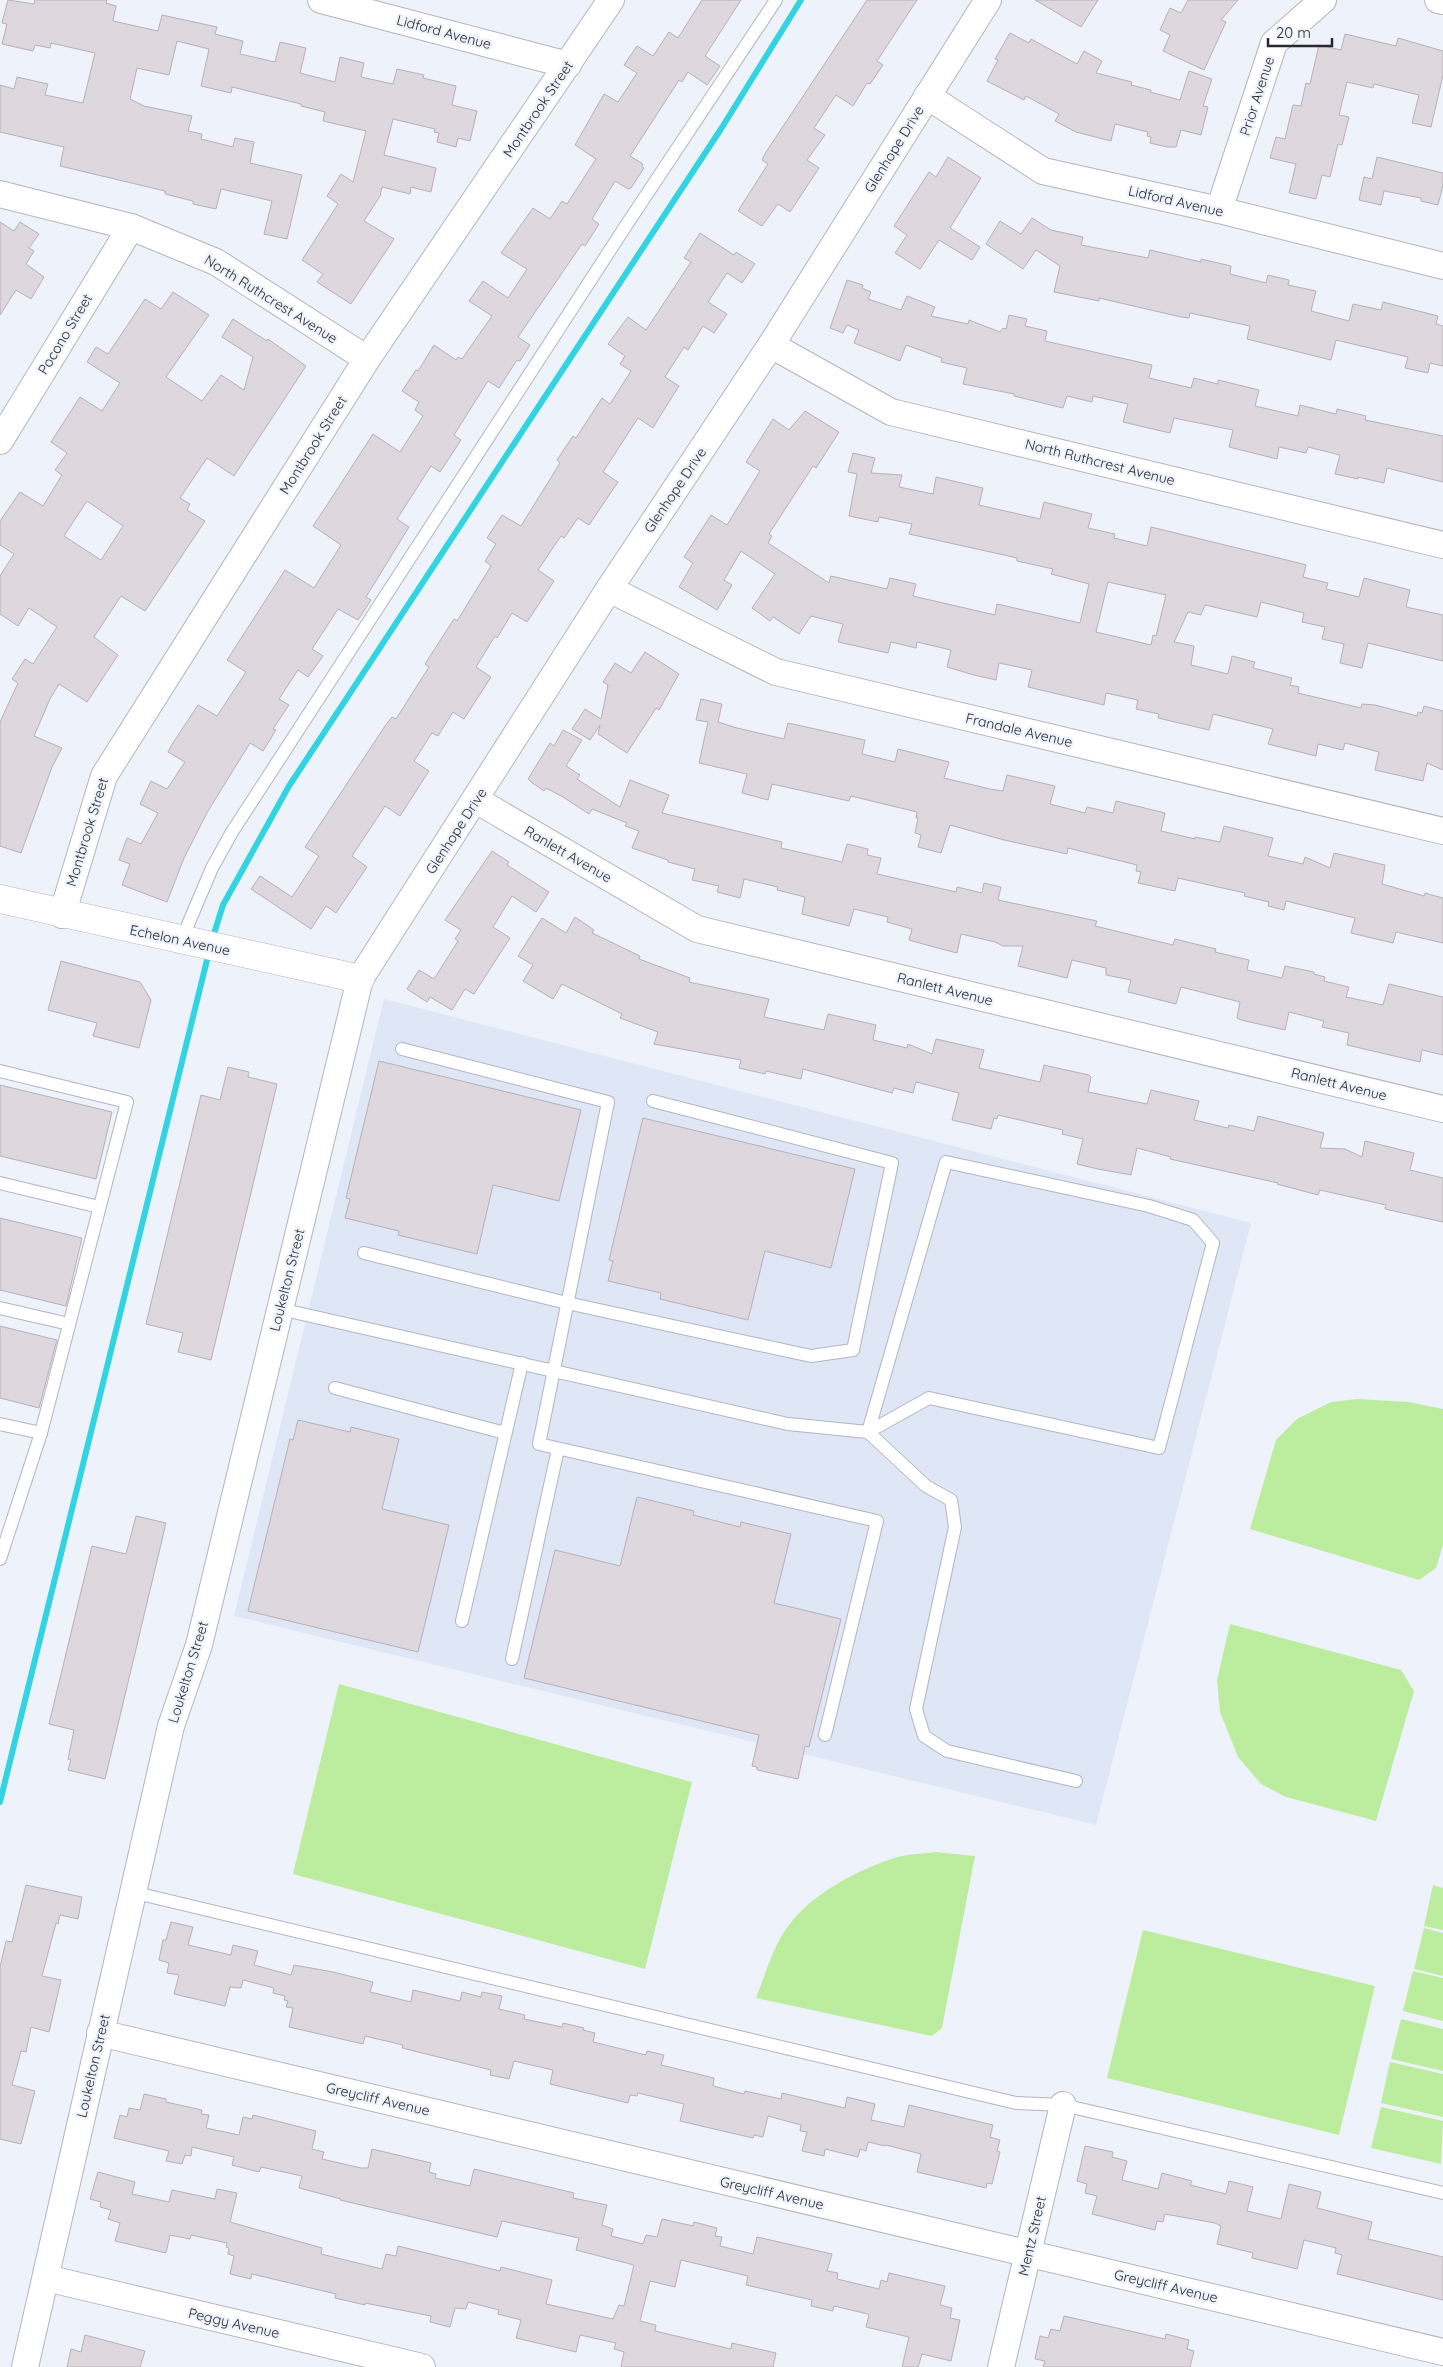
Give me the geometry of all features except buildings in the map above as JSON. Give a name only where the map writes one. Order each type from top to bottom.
[{"type":"street","name":"Lidford Avenue","points":[[321,0],[568,65]]},
{"type":"street","name":"Montbrook Street","points":[[62,914],[104,776],[367,359],[611,0]]},
{"type":"street","name":"Glenhope Drive","points":[[360,979],[476,800],[608,589],[772,345],[988,0]]},
{"type":"street","name":"Prior Avenue","points":[[1219,210],[1274,43],[1323,0]]},
{"type":"street","points":[[1438,0],[1443,1]]},
{"type":"street","name":"Lidford Avenue","points":[[927,96],[1043,172],[1219,210],[1443,266]]},
{"type":"street","name":"North Ruthcrest Avenue","points":[[0,194],[131,227],[216,262],[367,359]]},
{"type":"street","name":"Pocono Street","points":[[0,441],[131,227]]},
{"type":"street","name":"North Ruthcrest Avenue","points":[[772,345],[891,412],[1443,545]]},
{"type":"street","name":"Frandale Avenue","points":[[608,589],[776,672],[1443,831]]},
{"type":"street","name":"Ranlett Avenue","points":[[476,800],[697,929],[1443,1109]]},
{"type":"street","name":"Echelon Avenue","points":[[0,899],[360,979]]},
{"type":"street","name":"Loukelton Street","points":[[25,2367],[171,1726],[199,1645],[360,979]]},
{"type":"street","name":"Greycliff Avenue","points":[[100,2033],[1443,2352]]},
{"type":"street","name":"Mentz Street","points":[[1001,2367],[1063,2105]]},
{"type":"street","name":"Peggy Avenue","points":[[46,2278],[422,2367]]},
{"type":"lane","points":[[190,942],[212,868],[232,832],[776,0]]},
{"type":"lane","points":[[402,1049],[608,1102],[539,1444],[877,1521],[825,1735]]},
{"type":"lane","points":[[0,1071],[127,1102],[41,1433],[0,1559]]},
{"type":"lane","points":[[364,1253],[567,1303],[811,1356],[853,1350],[892,1163],[653,1101]]},
{"type":"lane","points":[[280,1309],[522,1362],[788,1424],[868,1432],[929,1398],[1159,1448],[1213,1243],[1193,1220],[1158,1209],[946,1162],[868,1432]]},
{"type":"lane","points":[[0,1183],[100,1208]]},
{"type":"lane","points":[[0,1308],[69,1324]]},
{"type":"lane","points":[[462,1621],[522,1362]]},
{"type":"lane","points":[[335,1388],[505,1433]]},
{"type":"lane","points":[[0,1424],[41,1433]]},
{"type":"lane","points":[[868,1432],[926,1486],[950,1500],[955,1528],[916,1709],[924,1736],[947,1751],[1076,1781]]},
{"type":"lane","points":[[512,1659],[558,1449]]},
{"type":"lane","points":[[132,1892],[1016,2103],[1063,2105],[1443,2194]]},
{"type":"shaded area","points":[[384,999],[1251,1223],[1096,1825],[234,1616]]},
{"type":"green space","points":[[1357,1399],[1409,1402],[1443,1409],[1443,1545],[1436,1568],[1419,1580],[1250,1529],[1276,1440],[1297,1419],[1331,1402]]},
{"type":"green space","points":[[1230,1624],[1401,1670],[1414,1691],[1376,1821],[1286,1797],[1261,1784],[1238,1757],[1220,1712],[1217,1680]]},
{"type":"green space","points":[[339,1684],[692,1782],[645,1969],[293,1874]]},
{"type":"green space","points":[[935,1852],[975,1856],[942,2028],[932,2036],[756,1998],[778,1941],[799,1913],[810,1903],[836,1884],[865,1869],[894,1858]]},
{"type":"green space","points":[[1433,1885],[1443,1888],[1443,1930],[1424,1926]]},
{"type":"green space","points":[[1424,1928],[1443,1933],[1443,1976],[1414,1969]]},
{"type":"green space","points":[[1143,1930],[1375,1986],[1339,2135],[1107,2078]]},
{"type":"green space","points":[[1413,1971],[1443,1978],[1443,2021],[1403,2011]]},
{"type":"green space","points":[[1401,2019],[1443,2029],[1443,2071],[1391,2059]]},
{"type":"green space","points":[[1390,2062],[1443,2074],[1443,2117],[1381,2103]]},
{"type":"green space","points":[[1381,2107],[1443,2121],[1441,2164],[1371,2148]]},
{"type":"waterway","points":[[212,940],[223,905],[289,786],[721,129],[801,0]]},
{"type":"waterway","points":[[0,1802],[209,952]]}]
